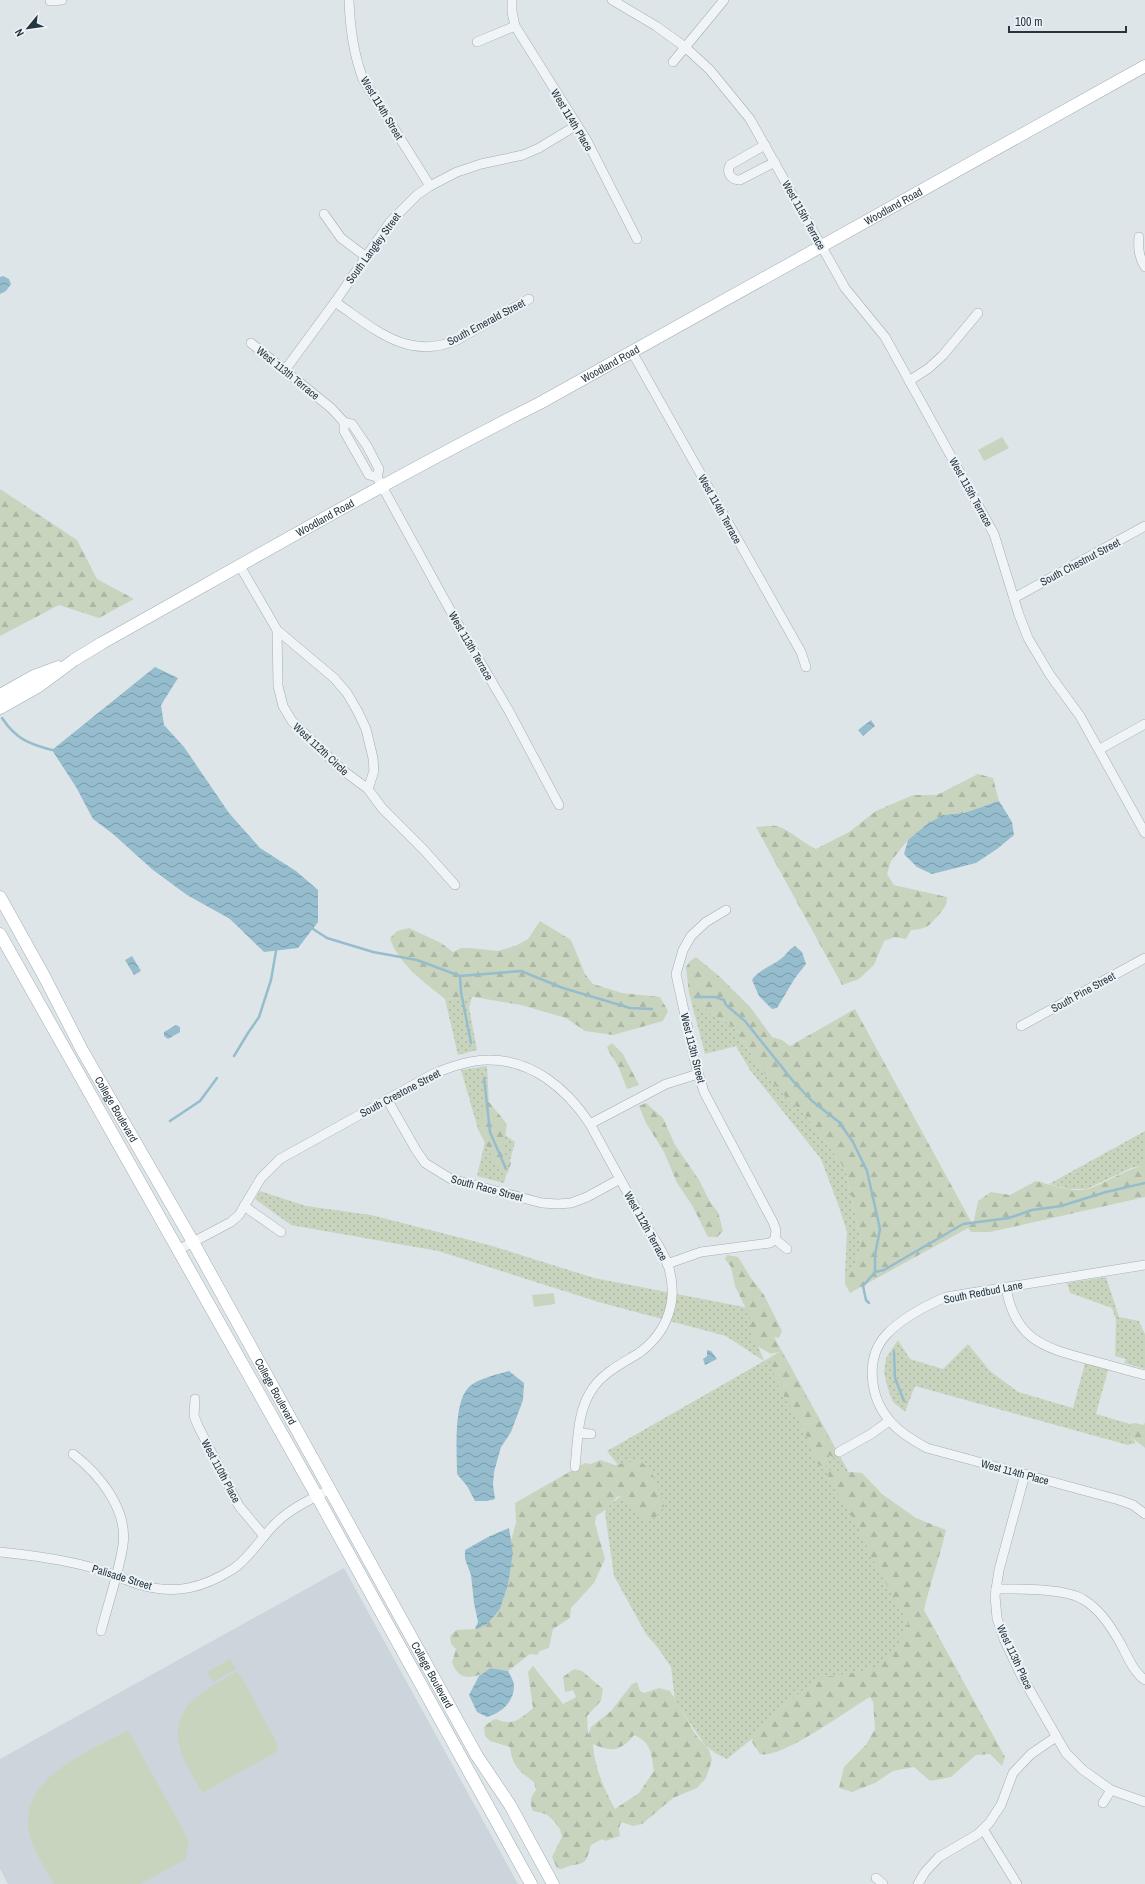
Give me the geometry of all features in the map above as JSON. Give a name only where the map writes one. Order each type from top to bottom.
[{"type":"main road","name":"Woodland Road","points":[[0,708],[39,686],[74,660],[240,566],[379,482],[540,404],[1145,66]]},
{"type":"main road","name":"Woodland Road","points":[[0,695],[34,676],[74,660]]},
{"type":"main road","name":"College Boulevard","points":[[0,897],[44,976],[82,1050],[193,1242],[477,1756],[510,1805],[553,1884]]},
{"type":"main road","name":"College Boulevard","points":[[0,934],[317,1496],[531,1884]]},
{"type":"street","points":[[50,1],[62,0]]},
{"type":"street","name":"West 114th Street","points":[[349,0],[351,34],[356,60],[363,79],[430,186]]},
{"type":"street","name":"West 114th Place","points":[[512,0],[512,12],[515,26],[577,125],[637,239]]},
{"type":"street","name":"West 115th Terrace","points":[[612,0],[656,26],[685,47],[726,88],[750,119],[845,288],[885,337],[994,534],[1028,638],[1039,658],[1080,716],[1100,749],[1145,833]]},
{"type":"street","points":[[673,62],[724,0]]},
{"type":"street","points":[[477,42],[515,26]]},
{"type":"street","name":"South Langley Street","points":[[286,370],[336,302],[365,256],[398,212],[430,186],[471,167],[523,155],[540,148],[577,125]]},
{"type":"street","points":[[765,145],[730,165],[728,171],[730,175],[732,178],[740,180],[775,162]]},
{"type":"street","points":[[324,214],[341,238],[365,256]]},
{"type":"street","points":[[1140,237],[1138,247],[1140,259],[1145,267]]},
{"type":"street","name":"South Emerald Street","points":[[336,302],[397,342],[423,348],[446,344],[457,340],[529,299]]},
{"type":"street","points":[[909,381],[929,368],[943,355],[978,313]]},
{"type":"street","name":"West 113th Terrace","points":[[250,342],[331,408],[344,422],[352,424],[367,446],[379,470],[379,482],[455,619],[509,711],[559,805]]},
{"type":"street","name":"West 114th Terrace","points":[[632,352],[801,652],[806,667]]},
{"type":"street","name":"South Chestnut Street","points":[[1014,598],[1145,526]]},
{"type":"street","name":"West 112th Circle","points":[[240,566],[277,630],[334,678],[347,693],[358,712],[366,729],[373,758],[374,771],[368,789]]},
{"type":"street","name":"West 112th Circle","points":[[277,630],[278,686],[280,698],[286,712],[299,730],[322,752],[368,789],[382,808],[424,850],[455,885]]},
{"type":"street","points":[[1100,749],[1145,724]]},
{"type":"street","name":"West 113th Street","points":[[726,910],[706,922],[691,936],[683,950],[676,974],[698,1074],[704,1092],[773,1222],[776,1230],[775,1238]]},
{"type":"street","name":"South Pine Street","points":[[1021,1026],[1145,958]]},
{"type":"street","name":"South Crestone Street","points":[[178,1250],[231,1222],[239,1215],[261,1178],[280,1159],[433,1074],[460,1064],[487,1060],[511,1062],[540,1073],[561,1089],[577,1105],[590,1124]]},
{"type":"street","points":[[590,1124],[666,1084],[698,1074]]},
{"type":"street","name":"South Race Street","points":[[388,1099],[416,1150],[426,1163],[451,1179],[542,1203],[558,1204],[571,1203],[587,1197],[620,1179]]},
{"type":"street","name":"West 112th Terrace","points":[[575,1467],[584,1404],[593,1388],[605,1375],[640,1352],[656,1338],[667,1321],[673,1292],[667,1264],[590,1124]]},
{"type":"street","points":[[244,1206],[281,1232]]},
{"type":"street","points":[[667,1264],[701,1252],[770,1243],[775,1238],[787,1249]]},
{"type":"street","name":"South Redbud Lane","points":[[890,1421],[877,1398],[871,1376],[875,1355],[886,1335],[900,1323],[925,1307],[946,1297],[1145,1265]]},
{"type":"street","points":[[1006,1287],[1008,1300],[1013,1314],[1024,1329],[1038,1342],[1053,1350],[1145,1375]]},
{"type":"street","name":"West 110th Place","points":[[195,1399],[194,1416],[198,1426],[239,1506],[264,1536]]},
{"type":"street","points":[[839,1452],[871,1434],[890,1421]]},
{"type":"street","name":"West 114th Place","points":[[890,1421],[904,1434],[927,1448],[1119,1500],[1133,1505],[1145,1514]]},
{"type":"street","points":[[579,1432],[591,1434]]},
{"type":"street","points":[[74,1454],[91,1468],[107,1488],[122,1524],[123,1544],[101,1631]]},
{"type":"street","name":"West 113th Place","points":[[1024,1474],[999,1570],[996,1589],[997,1618],[1004,1639],[1066,1753],[1083,1770],[1111,1790],[1145,1802]]},
{"type":"street","name":"Palisade Street","points":[[0,1552],[46,1558],[90,1567],[141,1585],[165,1590],[184,1590],[203,1585],[232,1569],[246,1558],[277,1522],[296,1508],[330,1489]]},
{"type":"street","points":[[996,1589],[1061,1593],[1074,1595],[1084,1600],[1104,1617],[1132,1664],[1145,1680]]},
{"type":"street","points":[[918,1884],[925,1872],[939,1857],[978,1834],[983,1829],[1001,1805],[1013,1773],[1031,1754],[1056,1737]]},
{"type":"street","points":[[1103,1804],[1111,1790]]},
{"type":"street","points":[[983,1829],[1017,1884]]},
{"type":"shaded area","points":[[344,1568],[518,1884],[8,1884],[0,1869],[0,1759]]},
{"type":"green space","points":[[1002,437],[1009,448],[984,461],[978,450]]},
{"type":"green space","points":[[0,489],[77,540],[97,579],[134,599],[99,618],[59,605],[0,636]]},
{"type":"green space","points":[[978,774],[993,778],[999,801],[964,813],[943,815],[927,824],[908,840],[891,861],[887,874],[894,885],[947,897],[947,902],[944,907],[934,921],[921,929],[911,930],[906,939],[895,937],[884,941],[874,965],[859,979],[842,985],[756,827],[776,826],[791,833],[816,849],[849,832],[876,811],[913,795],[937,795]]},
{"type":"green space","points":[[540,921],[571,940],[585,974],[593,984],[622,993],[660,997],[668,1011],[663,1021],[613,1035],[585,1031],[566,1018],[521,1005],[474,997],[445,999],[405,964],[390,938],[397,931],[409,928],[441,943],[453,952],[461,948],[498,951],[515,946],[528,939]]},
{"type":"green space","points":[[696,957],[720,977],[751,1008],[772,1037],[782,1040],[790,1046],[855,1009],[973,1225],[978,1201],[991,1192],[1010,1195],[1036,1181],[1062,1188],[1082,1190],[1088,1189],[1129,1170],[1145,1165],[1145,1197],[990,1232],[971,1232],[968,1228],[850,1293],[845,1284],[845,1275],[855,1266],[861,1243],[846,1171],[830,1147],[800,1109],[791,1103],[760,1068],[734,1028],[727,1022],[710,1014],[693,1000],[689,993],[686,967],[690,961]]},
{"type":"green space","points":[[689,993],[710,1014],[727,1022],[734,1028],[760,1068],[791,1103],[800,1109],[830,1147],[846,1171],[861,1243],[855,1266],[845,1275],[847,1232],[821,1159],[750,1070],[736,1046],[705,1054]]},
{"type":"green space","points":[[472,997],[469,1007],[477,1050],[458,1055],[445,999]]},
{"type":"green space","points":[[612,1043],[623,1054],[639,1085],[627,1089],[618,1066],[607,1047]]},
{"type":"green space","points":[[487,1066],[489,1103],[505,1135],[515,1142],[504,1183],[477,1176],[485,1142],[478,1129],[461,1070]]},
{"type":"green space","points":[[485,1102],[489,1102],[507,1124],[503,1150],[511,1163],[508,1173],[503,1173],[498,1169],[478,1129]]},
{"type":"green space","points":[[646,1103],[663,1118],[675,1145],[699,1180],[710,1202],[718,1212],[723,1231],[717,1237],[708,1237],[692,1205],[677,1183],[664,1152],[646,1123],[639,1106]]},
{"type":"green space","points":[[1145,1131],[1145,1165],[1131,1168],[1087,1189],[1068,1189],[1049,1184]]},
{"type":"green space","points":[[260,1191],[306,1206],[371,1215],[489,1245],[594,1278],[749,1308],[760,1341],[758,1346],[764,1361],[726,1336],[602,1303],[438,1251],[291,1225],[255,1199]]},
{"type":"green space","points":[[727,1255],[738,1257],[764,1295],[782,1331],[779,1338],[774,1337],[840,1458],[835,1458],[829,1455],[828,1466],[823,1467],[816,1463],[805,1432],[777,1384],[769,1358],[779,1352],[771,1354],[757,1346],[752,1336],[750,1317],[735,1286],[731,1267],[725,1259]]},
{"type":"green space","points":[[1106,1277],[1119,1317],[1139,1321],[1145,1334],[1145,1369],[1124,1363],[1126,1359],[1115,1356],[1116,1320],[1112,1308],[1070,1293],[1067,1283]]},
{"type":"green space","points":[[554,1293],[555,1304],[534,1307],[532,1295]]},
{"type":"green space","points":[[898,1340],[910,1359],[943,1369],[968,1344],[990,1371],[1018,1392],[1073,1408],[1085,1363],[1108,1370],[1096,1414],[1130,1424],[1128,1427],[1132,1438],[1136,1443],[1128,1445],[915,1386],[905,1412],[893,1402],[884,1373],[886,1358]]},
{"type":"green space","points":[[782,1351],[917,1596],[908,1648],[863,1675],[818,1686],[727,1759],[715,1753],[705,1745],[675,1701],[671,1667],[646,1634],[614,1576],[605,1513],[608,1506],[627,1492],[619,1466],[607,1451]]},
{"type":"green space","points":[[1145,1422],[1145,1448],[1132,1438],[1128,1427],[1130,1424],[1135,1423],[1144,1425]]},
{"type":"green space","points":[[600,1460],[615,1465],[640,1460],[653,1475],[664,1506],[656,1517],[646,1519],[640,1517],[623,1496],[617,1497],[607,1509],[596,1516],[595,1523],[605,1559],[594,1583],[571,1608],[570,1618],[553,1629],[549,1648],[540,1651],[537,1655],[530,1654],[508,1671],[492,1668],[475,1676],[469,1677],[459,1674],[452,1662],[456,1649],[451,1644],[450,1636],[456,1630],[477,1629],[500,1609],[508,1585],[513,1553],[511,1540],[516,1523],[515,1503],[585,1463],[591,1464]]},
{"type":"green space","points":[[829,1470],[862,1473],[882,1494],[916,1518],[946,1530],[924,1610],[1005,1757],[1002,1766],[990,1754],[976,1755],[951,1777],[930,1781],[914,1767],[893,1771],[875,1783],[852,1792],[839,1788],[844,1767],[866,1745],[875,1729],[873,1702],[870,1697],[798,1742],[770,1754],[760,1754],[752,1742],[753,1735],[787,1703],[818,1678],[858,1672],[875,1667],[889,1657],[900,1641],[908,1624],[872,1558],[858,1527],[828,1478]]},
{"type":"green space","points":[[230,1659],[236,1669],[213,1682],[207,1672]]},
{"type":"green space","points":[[533,1666],[563,1704],[576,1697],[573,1690],[565,1692],[563,1677],[574,1669],[582,1671],[603,1689],[601,1701],[587,1716],[588,1735],[591,1727],[611,1711],[632,1684],[637,1682],[640,1691],[644,1693],[659,1688],[670,1691],[696,1735],[709,1750],[712,1760],[706,1778],[697,1788],[673,1798],[642,1824],[633,1826],[621,1822],[619,1829],[620,1836],[605,1841],[602,1839],[591,1845],[583,1863],[562,1869],[557,1868],[552,1857],[562,1837],[560,1829],[546,1814],[533,1811],[531,1798],[536,1790],[534,1782],[515,1764],[510,1747],[490,1741],[485,1736],[484,1727],[492,1720],[497,1719],[505,1722],[516,1721],[533,1708],[528,1672]],"holes":[[[634,1735],[640,1738],[650,1749],[654,1771],[639,1793],[615,1809],[600,1777],[595,1761],[593,1744],[599,1747],[615,1749],[624,1745]]]},
{"type":"green space","points":[[238,1671],[278,1745],[276,1752],[202,1793],[187,1766],[180,1748],[178,1733],[180,1721],[185,1710],[193,1700],[215,1684]]},
{"type":"green space","points":[[128,1730],[189,1841],[185,1860],[140,1884],[54,1884],[36,1852],[29,1832],[29,1813],[35,1796],[46,1781],[60,1768],[95,1747]]},
{"type":"water","points":[[3,276],[9,279],[11,284],[6,291],[0,294],[0,277]]},
{"type":"water","points":[[155,667],[178,678],[161,705],[164,725],[184,747],[229,813],[260,848],[296,871],[318,890],[318,922],[298,948],[264,952],[230,919],[187,895],[153,870],[113,834],[93,819],[76,787],[52,750]]},
{"type":"water","points":[[871,720],[875,726],[863,736],[858,730]]},
{"type":"water","points":[[999,801],[1012,822],[1014,835],[976,863],[932,874],[917,867],[904,854],[908,840],[927,824],[943,815],[964,813]]},
{"type":"water","points":[[795,946],[802,952],[806,964],[795,978],[777,1008],[772,1009],[759,996],[752,980],[754,976],[780,960],[791,948]]},
{"type":"water","points":[[132,956],[141,971],[134,975],[125,960]]},
{"type":"water","points":[[176,1025],[180,1027],[180,1032],[168,1039],[164,1036],[164,1032]]},
{"type":"water","points":[[707,1350],[711,1351],[717,1359],[705,1365],[703,1359],[707,1356]]},
{"type":"water","points":[[509,1371],[524,1383],[523,1400],[511,1432],[501,1447],[494,1472],[493,1485],[495,1499],[475,1501],[467,1486],[457,1474],[457,1428],[460,1404],[464,1394],[473,1384],[488,1377]]},
{"type":"water","points":[[509,1528],[513,1553],[508,1585],[500,1609],[487,1624],[475,1629],[478,1622],[471,1575],[465,1559],[465,1550],[488,1537]]},
{"type":"water","points":[[491,1668],[508,1671],[513,1680],[514,1686],[512,1697],[506,1706],[497,1713],[487,1717],[477,1712],[469,1695],[479,1676]]},
{"type":"waterway","points":[[2,718],[12,731],[24,740],[52,750]]},
{"type":"waterway","points":[[313,929],[327,938],[373,952],[417,960],[460,976],[521,971],[563,988],[630,1008],[652,1009]]},
{"type":"waterway","points":[[234,1056],[259,1017],[271,980],[276,951]]},
{"type":"waterway","points":[[460,976],[461,992],[471,1043]]},
{"type":"waterway","points":[[695,997],[715,997],[724,1000],[726,1005],[745,1021],[793,1081],[812,1101],[839,1122],[853,1142],[867,1171],[880,1229],[875,1255],[875,1272],[884,1270],[963,1224],[1009,1218],[1032,1210],[1061,1206],[1106,1192],[1145,1183]]},
{"type":"waterway","points":[[170,1121],[200,1101],[217,1078]]},
{"type":"waterway","points":[[484,1078],[490,1132],[506,1169]]},
{"type":"waterway","points":[[869,1303],[866,1300],[863,1286],[875,1272]]},
{"type":"waterway","points":[[894,1352],[895,1378],[904,1401]]}]
